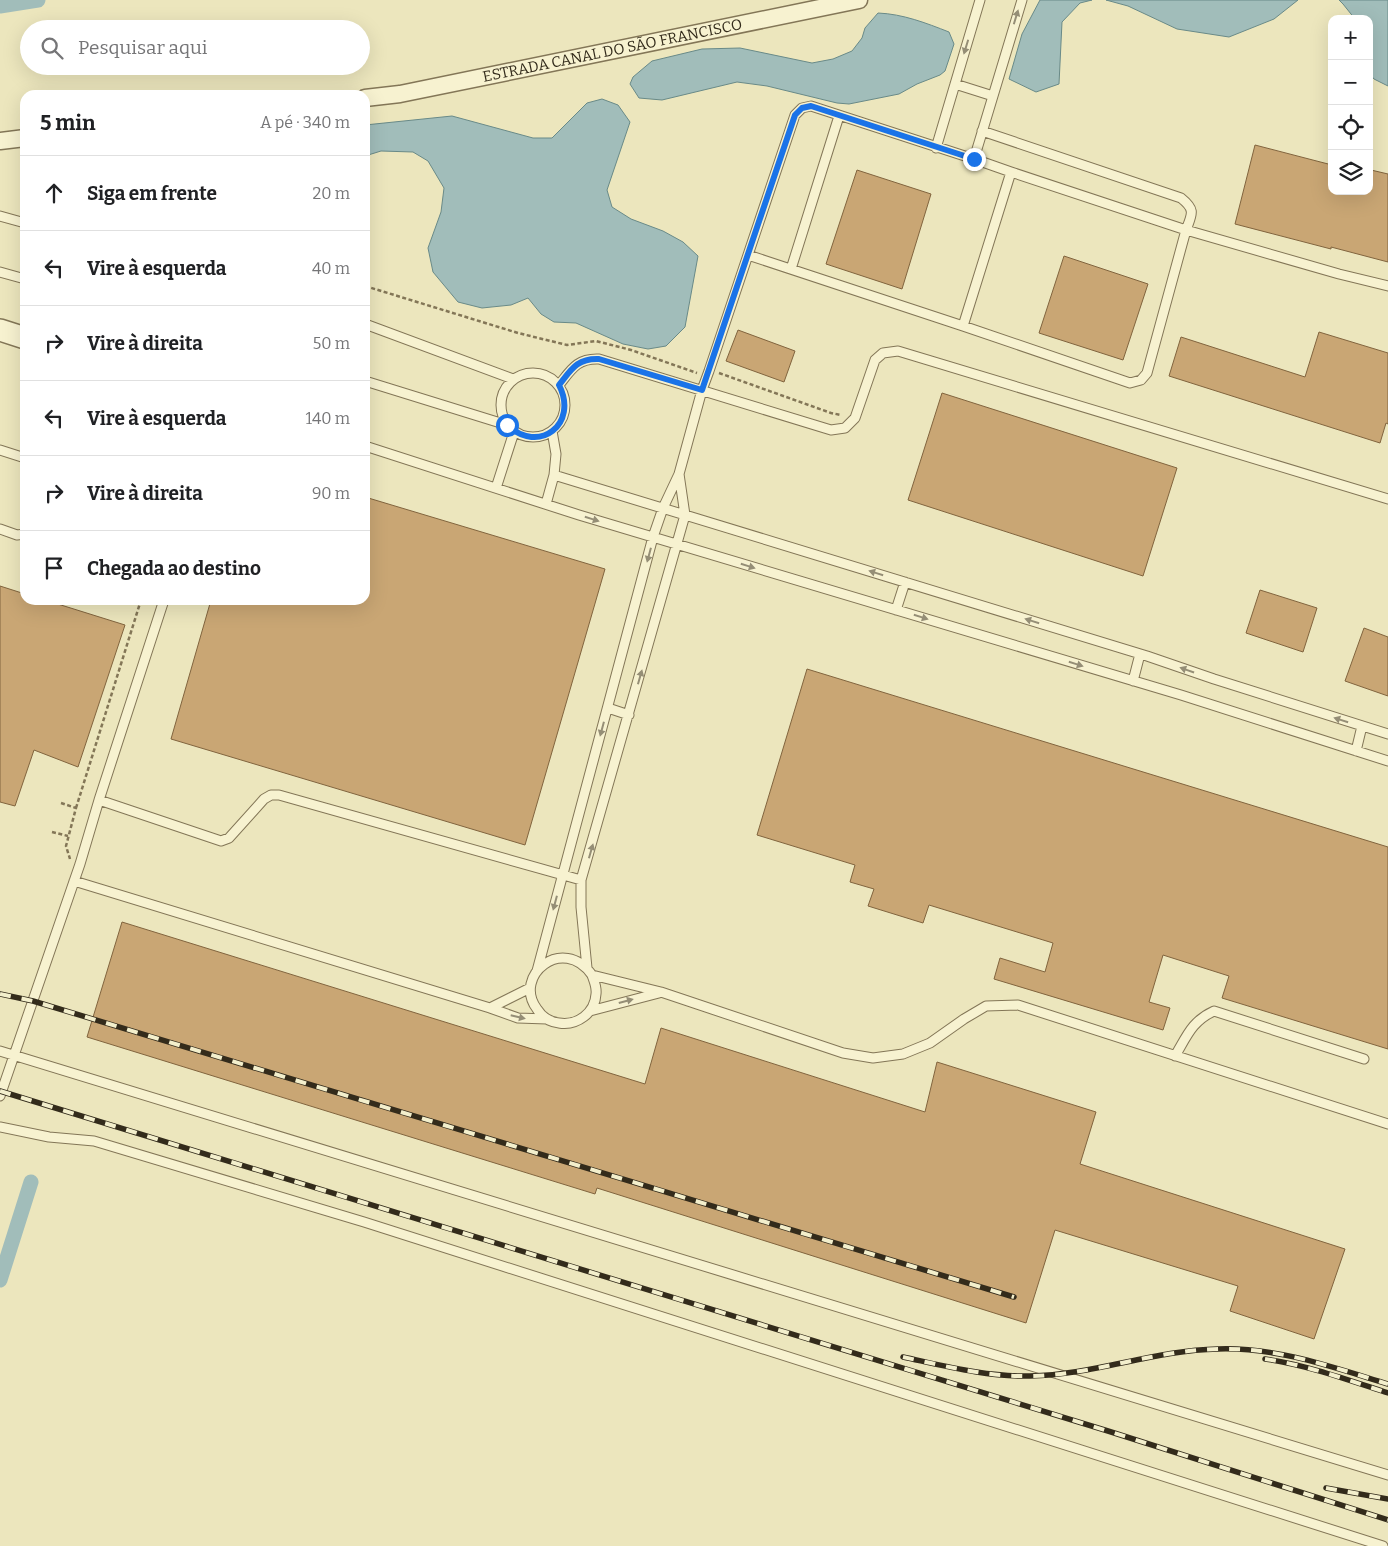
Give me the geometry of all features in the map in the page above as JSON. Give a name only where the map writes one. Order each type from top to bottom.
[{"type":"street","name":"ESTRADA CANAL DO SÃO FRANCISCO","points":[[370,97],[400,94],[859,0]]},
{"type":"street","points":[[0,140],[20,138]]},
{"type":"street","points":[[0,330],[20,336]]},
{"type":"lane","points":[[936,148],[980,0]]},
{"type":"lane","points":[[974,159],[1022,0]]},
{"type":"lane","points":[[955,84],[992,96]]},
{"type":"lane","points":[[537,971],[654,537],[663,508],[680,474],[702,390],[795,115],[802,108],[811,106],[1186,230],[1388,286]]},
{"type":"lane","points":[[791,269],[839,116]]},
{"type":"lane","points":[[748,255],[1130,383],[1141,380],[1147,374],[1192,214],[1190,205],[1181,198],[982,131]]},
{"type":"lane","points":[[963,326],[1012,172]]},
{"type":"lane","points":[[0,216],[20,222]]},
{"type":"lane","points":[[0,272],[20,278]]},
{"type":"lane","points":[[370,326],[513,379]]},
{"type":"lane","points":[[559,385],[576,365],[591,359],[599,359],[831,430],[845,428],[855,418],[874,360],[883,353],[898,352],[1388,498]]},
{"type":"lane","points":[[532,372],[547,376],[559,385],[565,404],[564,414],[560,423],[552,431],[544,436],[534,438],[514,432],[507,425],[502,416],[500,406],[506,386],[513,379],[522,374],[532,372]]},
{"type":"lane","points":[[370,383],[507,425]]},
{"type":"lane","points":[[546,504],[554,475],[556,454],[552,431]]},
{"type":"lane","points":[[496,488],[514,432]]},
{"type":"lane","points":[[370,448],[678,545],[1133,680],[1388,761]]},
{"type":"lane","points":[[0,450],[20,456]]},
{"type":"lane","points":[[680,474],[685,515],[678,545],[581,880],[581,907],[590,971],[596,984],[594,1003],[590,1011],[583,1017],[575,1022],[566,1024],[548,1020],[540,1014],[534,1006],[531,997],[532,979],[544,964],[561,958],[570,958],[579,962],[590,971],[662,992],[842,1052],[873,1058],[902,1054],[930,1043],[986,1006],[1018,1005],[1388,1124]]},
{"type":"lane","points":[[554,475],[1140,654],[1388,734]]},
{"type":"lane","points":[[0,530],[20,535]]},
{"type":"lane","points":[[896,610],[905,582]]},
{"type":"lane","points":[[0,1096],[74,881],[162,605]]},
{"type":"lane","points":[[1133,680],[1140,654]]},
{"type":"lane","points":[[608,708],[629,715]]},
{"type":"lane","points":[[1356,751],[1362,726]]},
{"type":"lane","points":[[99,800],[221,841],[229,838],[264,799],[271,795],[279,795],[581,880]]},
{"type":"lane","points":[[74,881],[518,1018],[548,1020]]},
{"type":"lane","points":[[490,1008],[530,988]]},
{"type":"lane","points":[[590,1011],[662,992]]},
{"type":"lane","points":[[1174,1056],[1195,1023],[1203,1016],[1214,1011],[1364,1059]]},
{"type":"lane","points":[[0,1051],[1388,1475]]},
{"type":"lane","points":[[0,1127],[49,1136],[94,1141],[355,1219],[1383,1546]]},
{"type":"path","points":[[66,846],[76,808],[139,605]]},
{"type":"path","points":[[61,803],[76,808]]},
{"type":"path","points":[[52,832],[68,836]]},
{"type":"water","points":[[1040,0],[1092,0],[1080,3],[1062,22],[1059,84],[1036,92],[1009,79],[1022,34]]},
{"type":"water","points":[[1106,0],[1298,0],[1274,19],[1229,37],[1177,29],[1128,6]]},
{"type":"water","points":[[1339,0],[1388,0],[1388,86],[1373,78],[1373,15],[1352,15]]},
{"type":"water","points":[[878,13],[905,17],[949,32],[954,44],[945,71],[899,94],[849,104],[837,103],[767,86],[737,82],[662,100],[639,98],[630,84],[633,77],[652,61],[702,49],[740,48],[812,63],[833,59],[852,51],[862,38],[865,28]]},
{"type":"water","points":[[602,99],[618,105],[630,122],[607,190],[612,207],[631,219],[663,231],[683,242],[698,256],[685,327],[666,346],[648,349],[623,344],[576,323],[554,322],[541,314],[528,298],[511,305],[482,308],[458,302],[433,272],[428,248],[441,212],[444,188],[428,161],[413,152],[381,151],[370,154],[370,124],[452,116],[533,138],[552,138],[587,103]]},
{"type":"building","points":[[1255,145],[1328,164],[1328,195],[1373,195],[1373,170],[1388,174],[1388,262],[1235,224]]},
{"type":"building","points":[[857,170],[931,194],[902,289],[826,264]]},
{"type":"building","points":[[1064,256],[1148,284],[1123,360],[1039,333]]},
{"type":"building","points":[[738,330],[795,351],[784,382],[726,361]]},
{"type":"building","points":[[1319,332],[1388,353],[1388,424],[1386,423],[1380,443],[1169,376],[1181,337],[1305,377]]},
{"type":"building","points":[[942,393],[1177,468],[1143,576],[908,500]]},
{"type":"building","points":[[370,498],[605,569],[525,845],[171,739],[210,605],[370,605]]},
{"type":"building","points":[[0,586],[20,592],[20,605],[61,605],[125,625],[78,767],[34,750],[15,806],[0,802]]},
{"type":"building","points":[[1260,590],[1317,608],[1303,652],[1246,633]]},
{"type":"building","points":[[1364,628],[1388,637],[1388,696],[1345,681]]},
{"type":"building","points":[[807,669],[1388,847],[1388,1049],[1222,998],[1229,976],[1163,955],[1149,1002],[1170,1008],[1163,1030],[994,979],[1000,958],[1045,972],[1053,943],[929,905],[923,923],[868,906],[874,889],[850,882],[855,865],[757,835]]},
{"type":"building","points":[[122,922],[645,1084],[661,1028],[925,1112],[937,1062],[1096,1112],[1080,1164],[1345,1249],[1314,1339],[1230,1311],[1238,1286],[1055,1230],[1026,1323],[597,1188],[595,1194],[87,1037]]},
{"type":"waterway","points":[[0,6],[38,0]]},
{"type":"waterway","points":[[0,1280],[31,1182]]},
{"type":"railway","points":[[0,994],[33,1001],[1014,1297]]},
{"type":"railway","points":[[0,1091],[1108,1431],[1388,1520]]},
{"type":"railway","points":[[903,1357],[982,1373],[1030,1376],[1077,1372],[1194,1350],[1240,1349],[1304,1359],[1388,1384]]},
{"type":"railway","points":[[1265,1359],[1312,1369],[1388,1393]]},
{"type":"railway","points":[[1326,1488],[1388,1499]]},
{"type":"route","points":[[507,425],[514,432],[534,438],[544,436],[552,431],[560,423],[564,414],[565,404],[559,385],[576,365],[591,359],[599,359],[702,390],[795,115],[802,108],[811,106],[974,159]]}]
